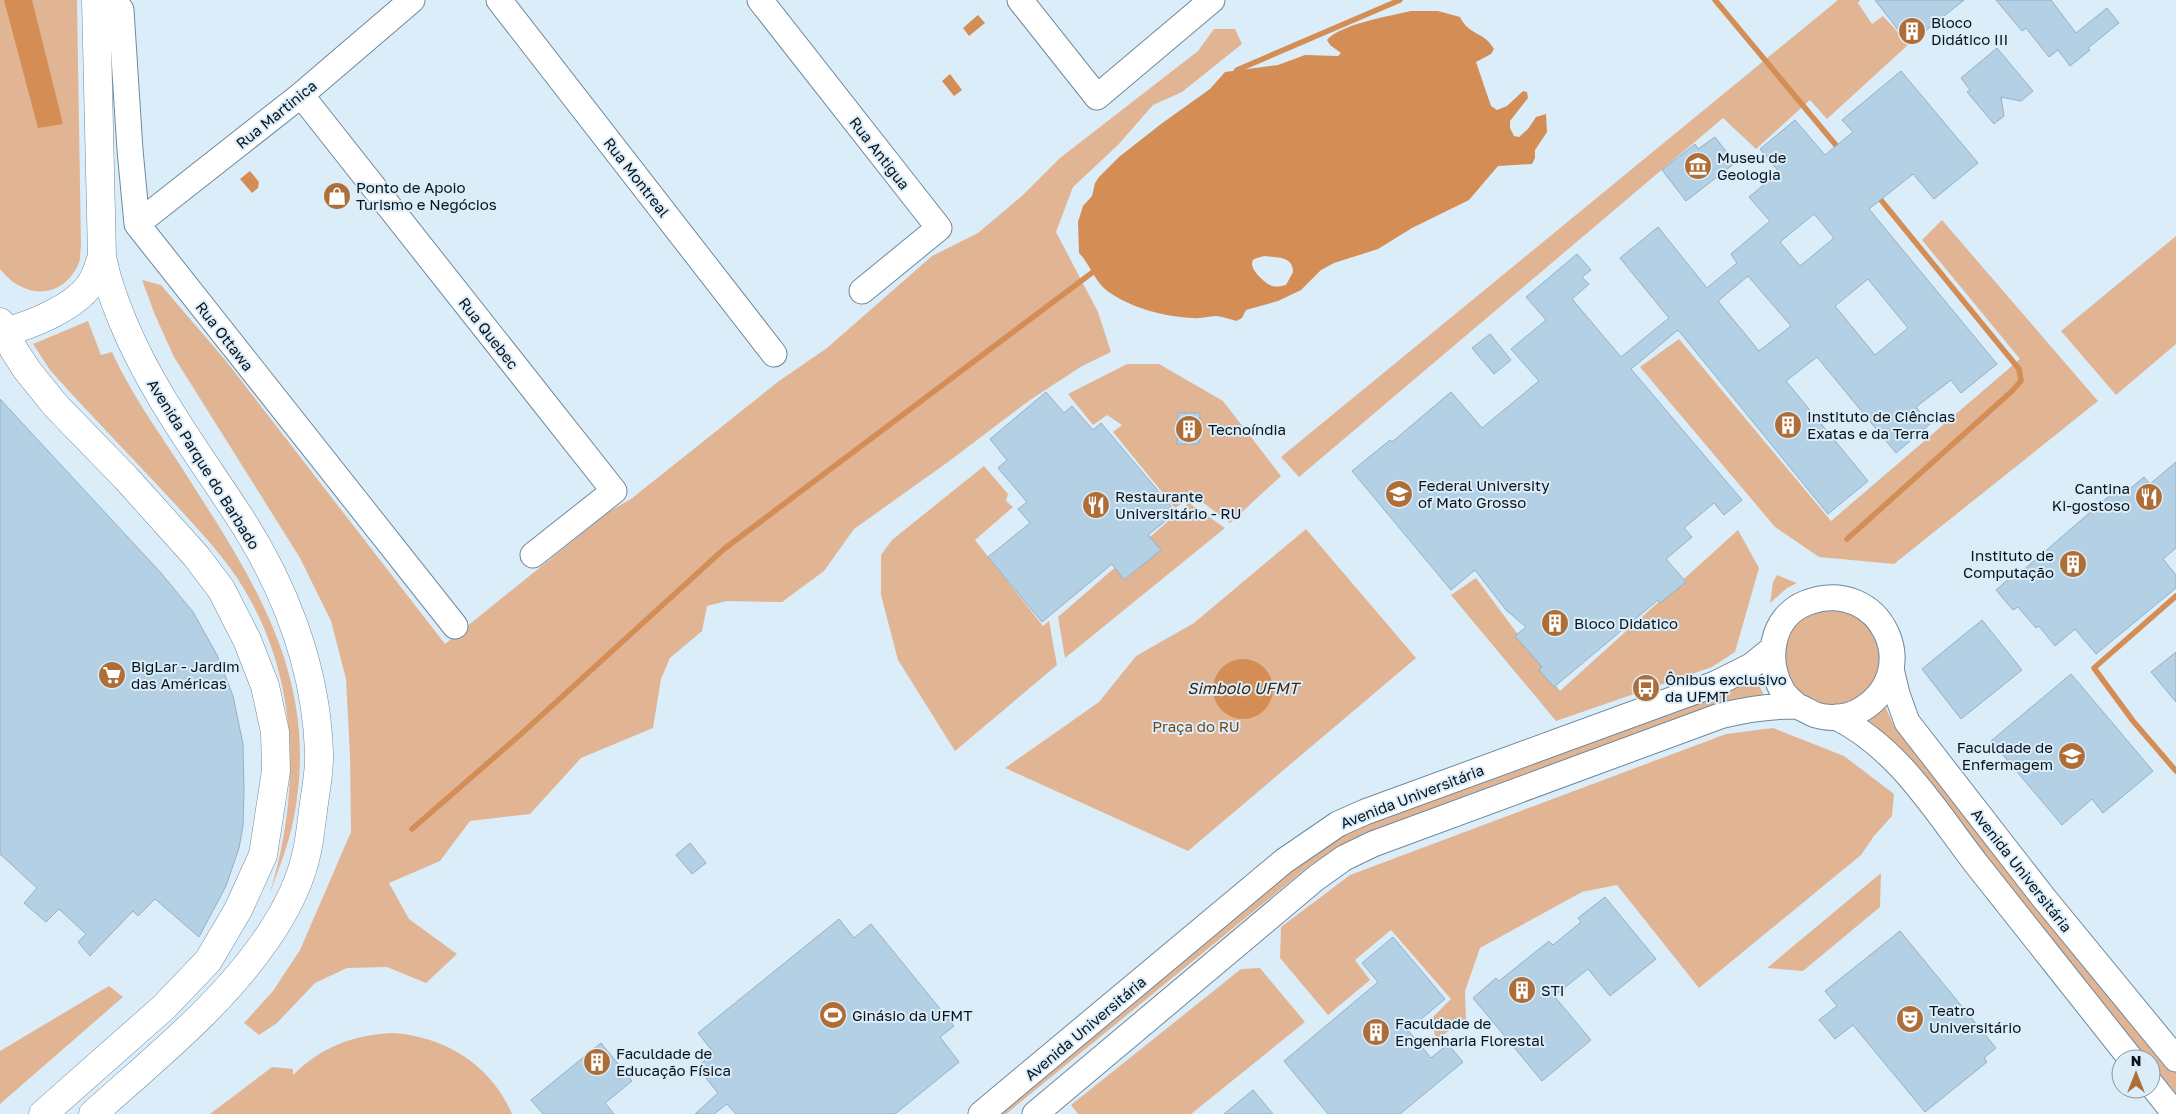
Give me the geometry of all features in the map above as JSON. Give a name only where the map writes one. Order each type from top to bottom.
[{"type":"main road","name":"Avenida Parque do Barbado","points":[[93,1114],[219,998],[268,937],[289,902],[307,852],[319,752],[313,693],[300,641],[285,601],[240,518],[155,389],[128,334],[108,285],[102,256],[96,0]]},
{"type":"main road","points":[[43,1114],[164,1007],[208,961],[238,910],[263,854],[276,771],[275,732],[265,686],[248,640],[222,589],[196,556],[126,478],[56,406],[28,370],[1,329],[36,321],[75,300],[92,281],[102,256]]},
{"type":"street","points":[[114,0],[121,10],[137,224]]},
{"type":"street","name":"Rua Martinica","points":[[137,224],[301,95],[412,0]]},
{"type":"street","name":"Rua Montreal","points":[[499,0],[774,354]]},
{"type":"street","name":"Rua Antigua","points":[[760,0],[939,228],[862,291]]},
{"type":"street","points":[[1020,0],[1097,97],[1212,0]]},
{"type":"street","name":"Rua Quebec","points":[[301,95],[614,491],[533,555]]},
{"type":"street","name":"Rua Ottawa","points":[[137,224],[455,626]]},
{"type":"street","name":"Avenida Universitária","points":[[1891,668],[1884,687],[1872,702],[1855,713],[1836,717],[1816,715],[1798,706],[1783,692],[1774,674],[1771,650],[1778,628],[1788,616],[1804,604],[1824,598],[1844,598],[1864,606],[1877,617],[1887,631],[1892,648],[1891,668],[1897,694],[1907,722],[2042,897],[2176,1059]]},
{"type":"street","name":"Avenida Universitária","points":[[981,1114],[1284,861],[1338,824],[1365,812],[1715,684],[1751,666],[1771,650]]},
{"type":"street","name":"Avenida Universitária","points":[[1035,1114],[1316,878],[1344,858],[1372,844],[1720,716],[1740,711],[1798,706]]},
{"type":"street","name":"Avenida Universitária","points":[[1836,717],[1851,725],[1875,743],[1899,765],[1924,793],[1962,846],[2123,1049]]},
{"type":"street","points":[[2161,1096],[2175,1114]]},
{"type":"green space","points":[[0,0],[77,0],[81,246],[79,263],[71,277],[62,285],[52,290],[30,290],[19,286],[0,269]]},
{"type":"green space","points":[[1838,0],[1860,0],[1858,3],[1872,24],[1883,16],[1909,44],[1827,119],[1810,100],[1756,149],[1723,118],[1299,477],[1281,457]]},
{"type":"green space","points":[[1214,29],[1235,29],[1242,44],[1182,92],[1153,105],[1118,145],[1073,187],[1056,232],[1098,312],[1111,352],[1082,366],[1030,400],[948,462],[854,529],[824,571],[782,602],[727,601],[707,606],[702,631],[670,658],[661,679],[653,728],[581,758],[530,814],[470,821],[440,861],[389,883],[409,919],[457,954],[426,983],[387,967],[347,968],[315,983],[277,1023],[259,1035],[244,1023],[273,991],[300,950],[351,832],[350,755],[346,679],[331,621],[300,558],[174,357],[142,280],[161,285],[226,361],[445,644],[610,511],[631,499],[779,381],[827,348],[932,256],[978,233],[1023,195],[1060,158],[1198,51]]},
{"type":"green space","points":[[1942,220],[2098,401],[1894,564],[1819,557],[1775,527],[1640,367],[1679,339],[1831,521],[2020,359],[1922,240]]},
{"type":"green space","points":[[2176,236],[2176,344],[2116,395],[2061,331]]},
{"type":"green space","points":[[88,321],[101,355],[112,352],[135,396],[232,548],[255,589],[274,630],[289,673],[298,718],[300,766],[292,827],[284,856],[270,893],[281,852],[287,810],[290,767],[288,725],[282,684],[270,643],[253,605],[224,560],[176,505],[50,370],[33,344]]},
{"type":"green space","points":[[1127,364],[1159,364],[1223,401],[1281,476],[1230,523],[1193,495],[1175,508],[1113,432],[1122,425],[1107,415],[1093,425],[1068,394]]},
{"type":"green space","points":[[984,466],[1008,494],[1006,501],[1013,507],[975,540],[1043,626],[1049,621],[1057,665],[955,751],[898,660],[881,595],[881,555],[892,540]]},
{"type":"green space","points":[[1189,503],[1225,528],[1065,658],[1058,617]]},
{"type":"green space","name":"Praça do RU","points":[[1306,529],[1416,658],[1188,851],[1005,768],[1099,702],[1136,656],[1194,623]]},
{"type":"green space","points":[[1738,530],[1759,568],[1735,652],[1712,667],[1556,721],[1451,595],[1476,578],[1560,691]]},
{"type":"green space","points":[[1777,575],[1797,583],[1787,588],[1770,603],[1773,582]]},
{"type":"green space","points":[[1831,609],[1850,613],[1866,623],[1876,639],[1880,658],[1876,677],[1866,693],[1850,703],[1831,707],[1812,703],[1796,693],[1786,677],[1782,658],[1786,639],[1796,623],[1812,613]]},
{"type":"green space","points":[[1756,678],[1765,698],[1332,850],[1309,866],[1006,1114],[988,1114],[1319,841]]},
{"type":"green space","points":[[1885,706],[1894,726],[1916,755],[2157,1049],[2140,1049],[1913,771],[1856,720]]},
{"type":"green space","points":[[1773,728],[1844,756],[1894,794],[1892,816],[1874,836],[1861,855],[1699,988],[1617,885],[1582,892],[1480,948],[1465,991],[1466,1019],[1436,1040],[1431,1019],[1451,999],[1391,930],[1355,960],[1370,980],[1328,1015],[1280,958],[1281,927],[1350,875],[1726,734]]},
{"type":"green space","points":[[1881,873],[1880,907],[1803,971],[1767,968]]},
{"type":"green space","points":[[1260,968],[1305,1022],[1191,1114],[1078,1114],[1071,1105],[1241,969]]},
{"type":"green space","points":[[109,986],[123,997],[0,1104],[0,1051]]},
{"type":"green space","points":[[392,1033],[412,1035],[430,1040],[464,1056],[492,1081],[512,1114],[210,1114],[272,1067],[293,1069],[293,1075],[315,1057],[338,1044],[364,1036]]},
{"type":"green space","points":[[2161,1054],[2176,1072],[2176,1094],[2161,1075]]},
{"type":"water","points":[[4,0],[32,0],[63,124],[38,128]]},
{"type":"water","points":[[1411,11],[1438,11],[1460,17],[1468,27],[1490,43],[1494,49],[1491,54],[1476,62],[1491,106],[1497,110],[1507,106],[1523,91],[1527,92],[1528,98],[1510,121],[1510,128],[1514,136],[1519,137],[1528,129],[1536,117],[1546,114],[1547,132],[1535,150],[1535,158],[1532,164],[1498,166],[1469,200],[1412,228],[1378,249],[1334,263],[1321,270],[1301,290],[1278,301],[1246,310],[1242,318],[1236,321],[1217,316],[1183,317],[1148,310],[1126,302],[1102,286],[1079,253],[1078,222],[1083,206],[1092,196],[1095,183],[1119,157],[1210,89],[1225,72],[1278,65],[1305,55],[1338,56],[1341,53],[1330,45],[1327,40],[1334,34],[1354,25]],"holes":[[[1264,256],[1283,258],[1290,263],[1293,272],[1286,285],[1272,286],[1257,274],[1253,267],[1253,260]]]},
{"type":"water","points":[[978,15],[985,23],[969,36],[963,28]]},
{"type":"water","points":[[950,74],[962,90],[954,96],[942,81]]},
{"type":"water","points":[[250,171],[259,182],[258,188],[252,193],[240,179]]},
{"type":"water","name":"Simbolo UFMT","points":[[1237,659],[1249,659],[1260,664],[1268,672],[1273,683],[1271,701],[1260,714],[1249,719],[1237,719],[1226,714],[1218,706],[1213,695],[1213,683],[1218,672],[1226,664]]},
{"type":"building","name":"Bloco Didático III","points":[[1875,0],[1964,0],[1909,44]]},
{"type":"building","points":[[1996,0],[2051,0],[2076,33],[2107,8],[2119,23],[2088,48],[2090,50],[2070,66],[2058,50],[2049,57],[2026,28],[2022,31]]},
{"type":"building","points":[[1997,48],[2033,91],[2021,101],[2001,97],[2004,116],[1994,124],[1967,92],[1970,90],[1961,78]]},
{"type":"building","points":[[1901,71],[1978,163],[1934,199],[1913,174],[1869,209],[1997,364],[1961,393],[1951,380],[1916,407],[1930,424],[1896,453],[1817,357],[1786,381],[1868,481],[1828,514],[1678,330],[1631,369],[1742,500],[1724,515],[1714,503],[1684,528],[1692,537],[1666,559],[1686,582],[1660,603],[1658,600],[1554,687],[1539,670],[1542,667],[1515,636],[1526,627],[1506,610],[1475,570],[1451,590],[1352,471],[1390,440],[1392,442],[1451,392],[1482,428],[1539,381],[1511,349],[1546,320],[1526,297],[1577,254],[1591,270],[1582,277],[1589,284],[1572,299],[1621,357],[1669,318],[1620,258],[1658,227],[1707,288],[1737,263],[1731,254],[1770,221],[1749,197],[1779,172],[1760,149],[1795,120],[1825,155],[1853,132],[1842,120]],"holes":[[[1814,214],[1834,238],[1800,266],[1780,242]],[[1748,276],[1791,326],[1759,351],[1718,301]],[[1868,279],[1908,328],[1875,355],[1835,306]]]},
{"type":"building","name":"Museu de Geologia","points":[[1715,137],[1735,163],[1686,201],[1662,170],[1695,144],[1698,149]]},
{"type":"building","points":[[1490,334],[1511,360],[1494,374],[1472,348]]},
{"type":"building","name":"Restaurante Universitário - RU","points":[[1046,392],[1064,413],[1072,406],[1093,430],[1101,423],[1176,512],[1148,535],[1161,550],[1124,580],[1112,564],[1042,622],[988,557],[1030,523],[1018,509],[1027,502],[998,468],[1007,460],[990,439]]},
{"type":"building","name":"BigLar - Jardim das Américas","points":[[0,399],[161,573],[193,612],[217,655],[233,696],[243,744],[243,826],[239,848],[226,886],[199,937],[155,899],[138,916],[133,911],[90,956],[78,942],[86,934],[59,909],[46,922],[24,903],[37,888],[0,854]]},
{"type":"building","name":"Tecnoíndia","points":[[1178,413],[1200,413],[1199,444],[1177,444]]},
{"type":"building","name":"Instituto de Computação","points":[[2176,462],[2176,548],[2163,559],[2176,575],[2176,588],[2096,654],[2075,629],[2055,646],[2039,626],[2036,628],[2018,607],[2013,610],[1996,590],[2019,570],[2021,572],[2116,490],[2121,496],[2144,477],[2150,484]]},
{"type":"building","points":[[1982,620],[2022,670],[1961,719],[1922,669]]},
{"type":"building","points":[[2176,652],[2176,702],[2151,672]]},
{"type":"building","name":"Faculdade de Enfermagem","points":[[2071,674],[2153,771],[2103,813],[2092,799],[2062,825],[1991,741]]},
{"type":"building","points":[[690,843],[706,863],[692,874],[676,855]]},
{"type":"building","name":"STI","points":[[1605,897],[1656,959],[1610,996],[1588,969],[1554,996],[1591,1040],[1542,1081],[1473,998],[1496,978],[1499,981],[1549,941],[1553,945],[1581,922],[1578,918]]},
{"type":"building","name":"Ginásio da UFMT","points":[[839,919],[854,938],[871,924],[954,1026],[940,1037],[959,1062],[895,1114],[736,1114],[727,1104],[714,1114],[695,1114],[718,1093],[697,1067],[714,1053],[698,1033]]},
{"type":"building","name":"Teatro Universitário","points":[[1900,931],[1996,1048],[1984,1058],[1987,1062],[1925,1112],[1853,1025],[1835,1039],[1819,1020],[1837,1006],[1825,991]]},
{"type":"building","points":[[1393,937],[1445,999],[1408,1030],[1431,1058],[1448,1044],[1463,1062],[1400,1114],[1328,1114],[1284,1061],[1378,982],[1362,963]]},
{"type":"building","name":"Faculdade de Educação Física","points":[[601,1043],[632,1081],[605,1103],[614,1114],[543,1114],[531,1100]]},
{"type":"building","points":[[1253,1090],[1273,1114],[1224,1114]]},
{"type":"waterway","points":[[1233,76],[1237,70],[1400,0]]},
{"type":"waterway","points":[[1715,0],[1840,150]]},
{"type":"waterway","points":[[1847,539],[2021,381],[2019,369],[1876,194]]},
{"type":"waterway","points":[[412,829],[520,735],[724,549],[1093,272],[1097,266]]},
{"type":"waterway","points":[[2176,596],[2094,668],[2133,721],[2176,771]]},
{"type":"place","name":"Bloco Didático III","points":[[1912,31]]},
{"type":"place","name":"Museu de Geologia","points":[[1698,166]]},
{"type":"place","name":"Ponto de Apoio Turismo e Negócios","points":[[337,196]]},
{"type":"place","name":"Instituto de Ciências Exatas e da Terra","points":[[1788,425]]},
{"type":"place","name":"Tecnoíndia","points":[[1189,429]]},
{"type":"place","name":"Federal University of Mato Grosso","points":[[1399,494]]},
{"type":"place","name":"Cantina Ki-gostoso","points":[[2149,497]]},
{"type":"place","name":"Restaurante Universitário - RU","points":[[1096,505]]},
{"type":"place","name":"Instituto de Computação","points":[[2073,564]]},
{"type":"place","name":"Bloco Didatico","points":[[1555,623]]},
{"type":"place","name":"BigLar - Jardim das Américas","points":[[112,675]]},
{"type":"place","name":"Ônibus exclusivo da UFMT","points":[[1646,688]]},
{"type":"place","name":"Faculdade de Enfermagem","points":[[2072,756]]},
{"type":"place","name":"STI","points":[[1522,990]]},
{"type":"place","name":"Ginásio da UFMT","points":[[833,1015]]},
{"type":"place","name":"Teatro Universitário","points":[[1910,1019]]},
{"type":"place","name":"Faculdade de Engenharia Florestal","points":[[1376,1032]]},
{"type":"place","name":"Faculdade de Educação Física","points":[[597,1062]]}]
